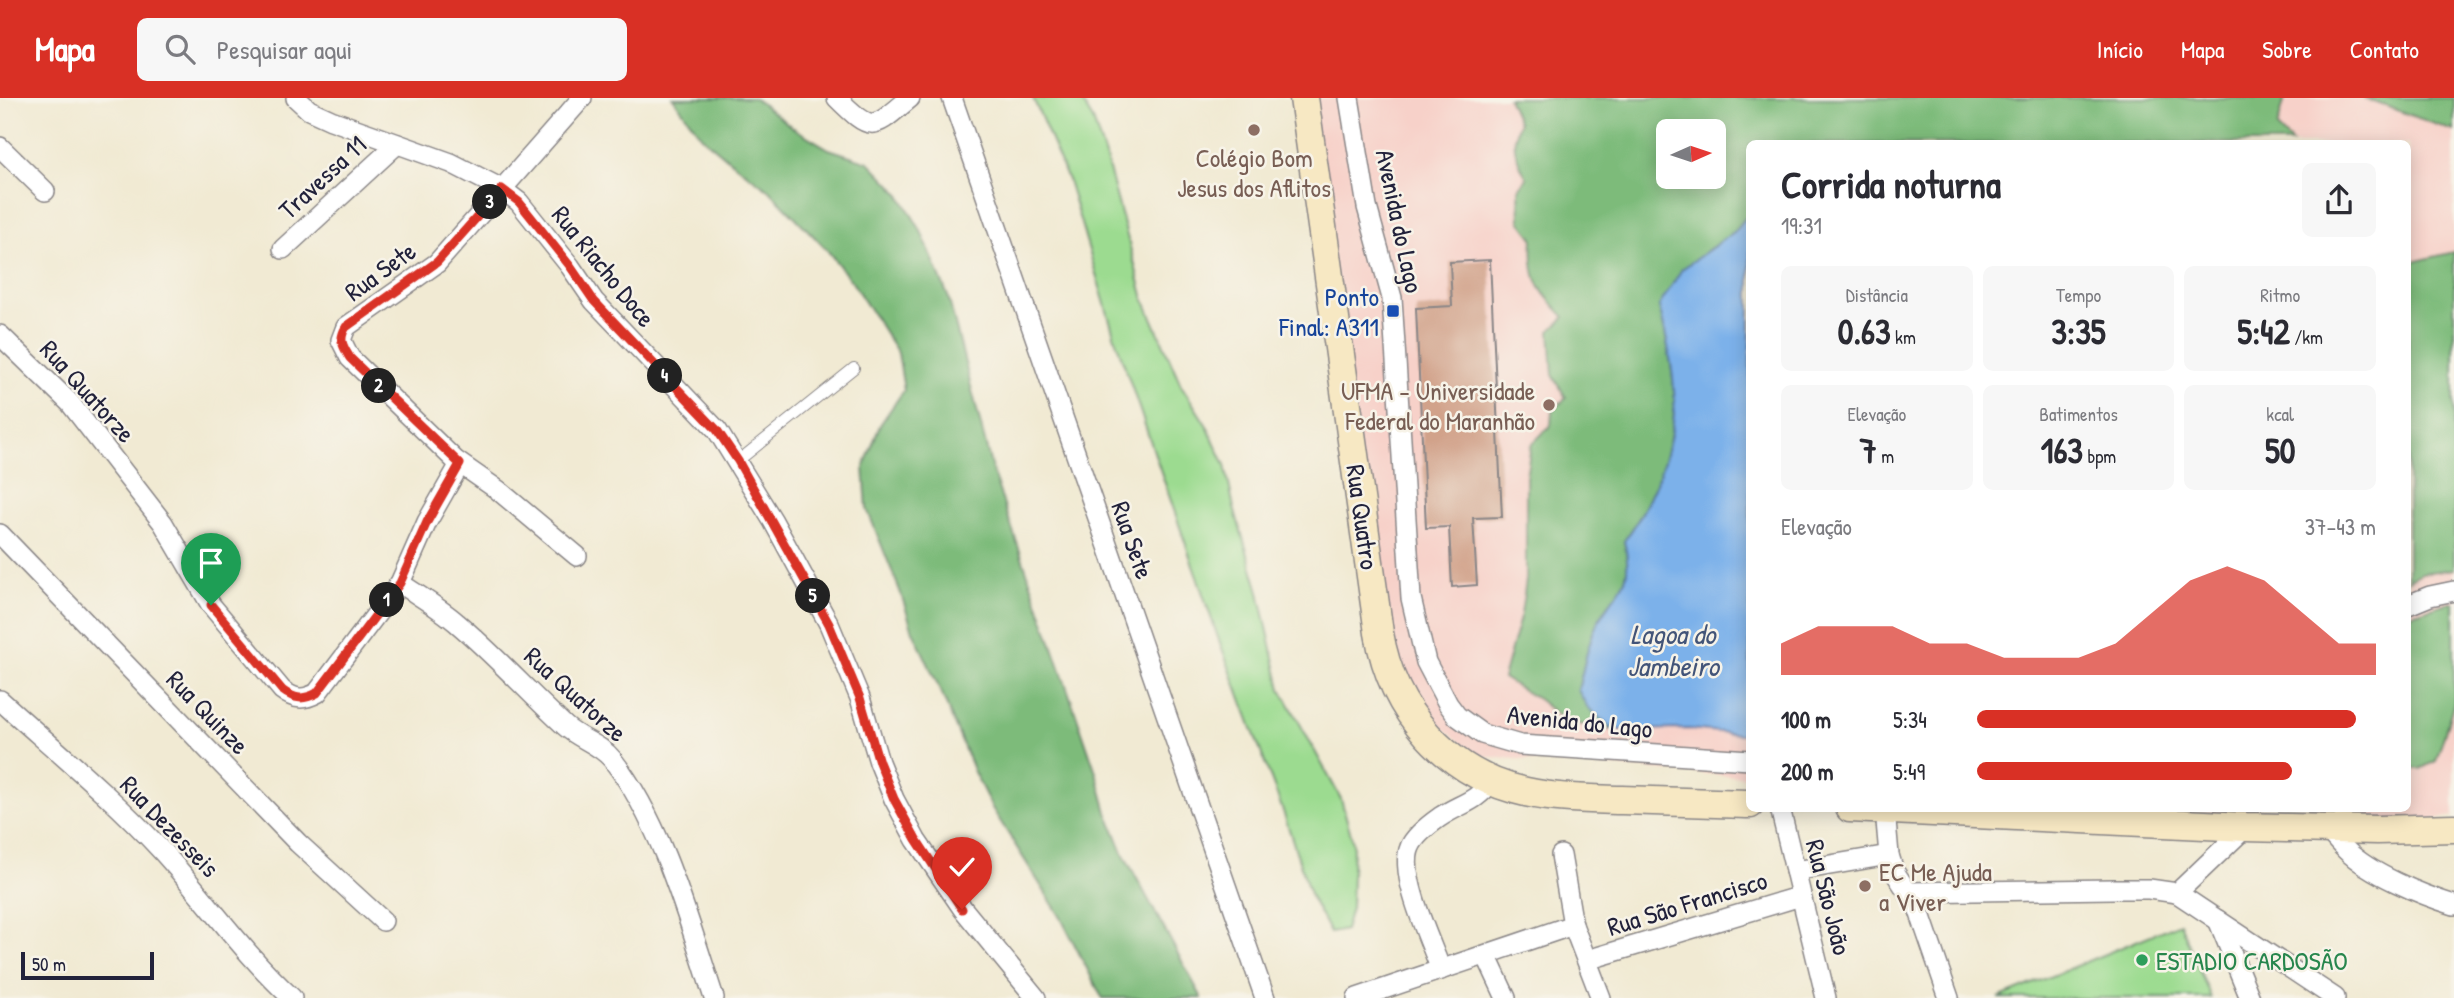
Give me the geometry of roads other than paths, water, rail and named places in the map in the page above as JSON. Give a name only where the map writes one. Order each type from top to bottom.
[{"type":"main road","name":"Rua Quatro","points":[[1304,98],[1379,634],[1389,676],[1401,702],[1431,741],[1450,757],[1492,781],[1525,792],[1568,798],[1746,804]]},
{"type":"main road","points":[[1927,812],[2246,827],[2422,830],[2454,828]]},
{"type":"street","name":"Rua Riacho Doce","points":[[296,98],[309,110],[451,163],[502,189],[519,202],[594,301],[717,430],[738,461],[829,624],[860,698],[879,762],[894,799],[916,839],[962,909],[1036,998]]},
{"type":"street","name":"Rua Sete","points":[[577,556],[498,489],[460,464],[350,358],[341,340],[346,327],[437,262],[582,98]]},
{"type":"street","points":[[837,98],[865,123],[874,125],[883,121],[910,98]]},
{"type":"street","name":"Rua Sete","points":[[952,98],[1265,998]]},
{"type":"street","name":"Avenida do Lago","points":[[1349,98],[1367,207],[1392,298],[1411,598],[1426,662],[1448,704],[1457,716],[1482,734],[1520,746],[1746,760]]},
{"type":"street","name":"Travessa 11","points":[[283,249],[397,144]]},
{"type":"street","points":[[0,147],[45,191]]},
{"type":"street","name":"Rua Quatorze","points":[[0,335],[70,403],[163,523],[211,605],[246,649],[289,695],[307,699],[317,693],[400,583],[454,620],[503,664],[573,734],[611,758],[650,823],[691,925],[714,998]]},
{"type":"street","points":[[400,583],[427,522],[460,464]]},
{"type":"street","name":"Rua Quinze","points":[[0,534],[298,843],[383,922]]},
{"type":"street","points":[[2411,604],[2430,596],[2454,592]]},
{"type":"street","name":"Rua Dezesseis","points":[[0,700],[162,850],[269,977],[292,998]]},
{"type":"street","points":[[1441,970],[1408,879],[1409,848],[1427,826],[1451,809],[1482,794],[1492,781]]},
{"type":"street","name":"Rua São João","points":[[1781,812],[1826,998]]},
{"type":"street","points":[[1885,812],[1889,855],[1894,870],[1909,892],[1926,926],[1949,998]]},
{"type":"street","points":[[2177,893],[2246,827]]},
{"type":"street","points":[[2328,829],[2347,852],[2378,872],[2409,888],[2454,905]]},
{"type":"street","points":[[1561,855],[1573,925],[1601,998]]},
{"type":"street","name":"Rua São Francisco","points":[[1796,871],[1889,855]]},
{"type":"street","points":[[1909,892],[2149,889],[2177,893],[2335,998]]},
{"type":"street","name":"Rua São Francisco","points":[[1587,960],[1801,896]]},
{"type":"street","points":[[2218,920],[2250,998]]},
{"type":"street","points":[[1357,998],[1395,992],[1441,970],[1573,925]]},
{"type":"street","points":[[1486,955],[1506,998]]},
{"type":"lane","points":[[738,461],[854,368]]},
{"type":"water","name":"Lagoa do Jambeiro","points":[[1746,218],[1746,735],[1689,729],[1613,730],[1588,708],[1578,690],[1596,626],[1625,580],[1627,557],[1624,541],[1653,490],[1672,429],[1673,380],[1659,306],[1682,269],[1734,232]]},
{"type":"place","name":"Colégio Bom Jesus dos Aflitos","points":[[1254,130]]},
{"type":"place","name":"Ponto Final: A311","points":[[1393,311]]},
{"type":"place","name":"UFMA - Universidade Federal do Maranhão","points":[[1549,405]]},
{"type":"place","name":"EC Me Ajuda a Viver","points":[[1865,886]]},
{"type":"place","name":"ESTADIO CARDOSÃO","points":[[2142,960]]}]
